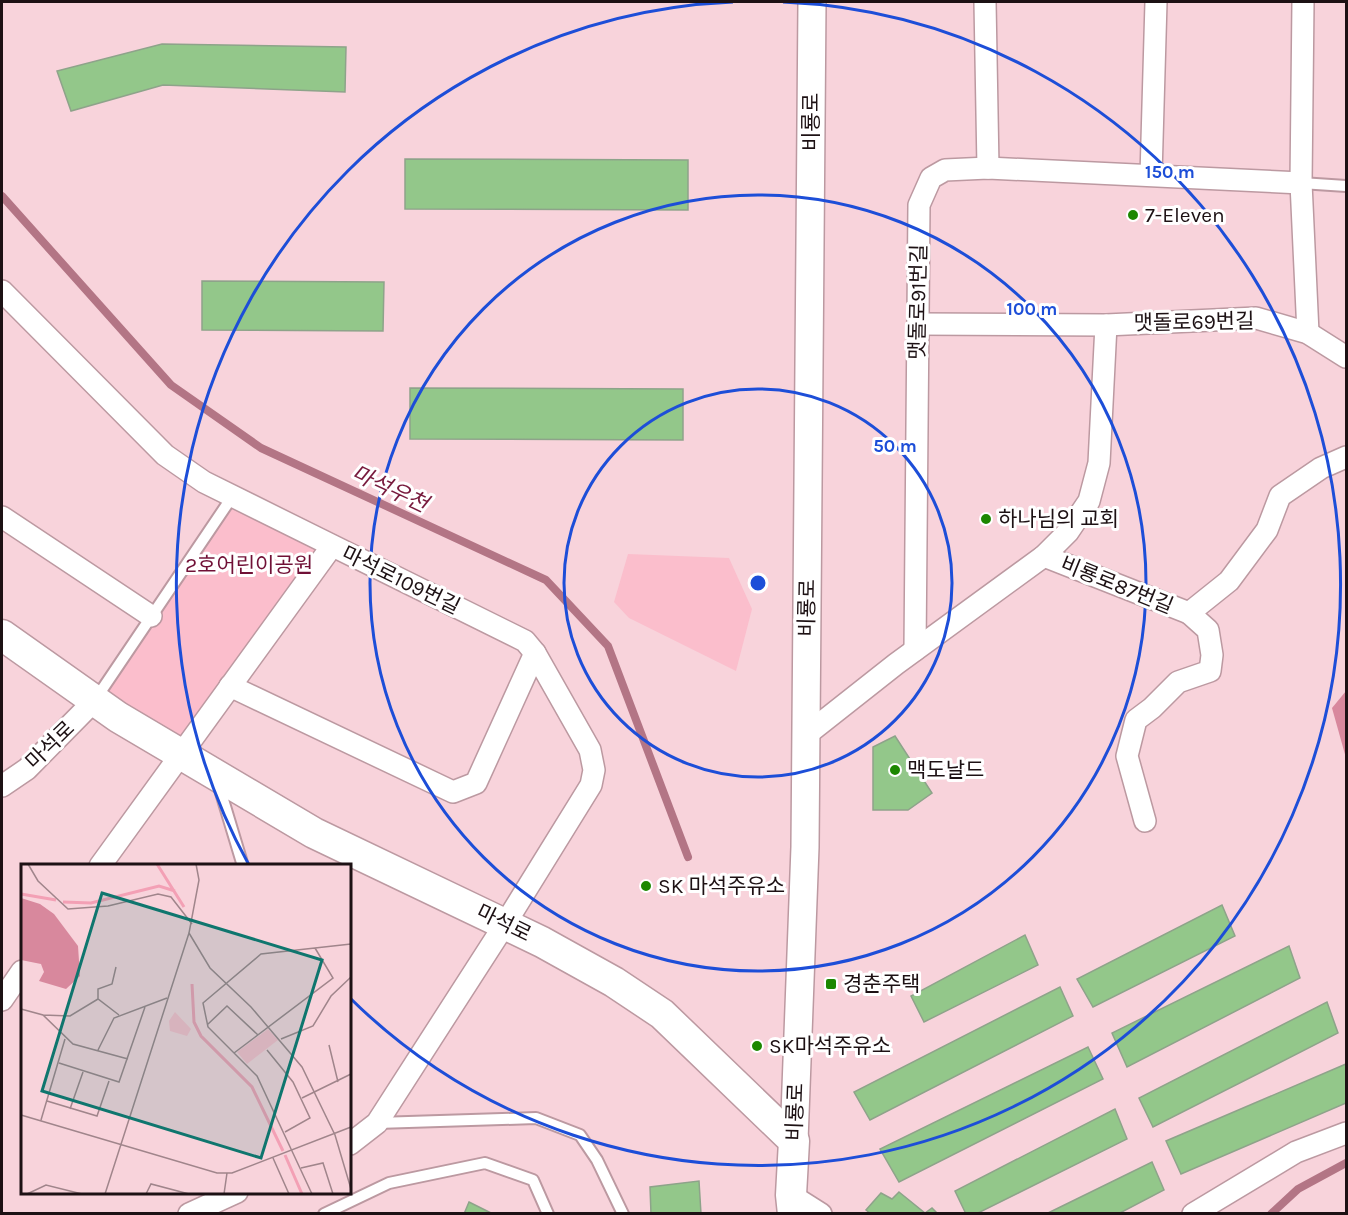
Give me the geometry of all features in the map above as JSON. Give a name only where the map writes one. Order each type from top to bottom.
[{"type":"main road","name":"마석로","points":[[2,635],[118,717],[314,832],[505,924],[614,982],[662,1014],[794,1141]]},
{"type":"main road","name":"비룡로","points":[[792,1204],[794,1141]]},
{"type":"street","name":"비룡로","points":[[794,1141],[805,847],[812,2]]},
{"type":"street","points":[[986,2],[988,168]]},
{"type":"street","points":[[1150,175],[1156,2]]},
{"type":"street","points":[[1303,2],[1301,183],[1308,333]]},
{"type":"street","name":"맷돌로91번길","points":[[915,650],[919,205],[931,178],[945,170],[988,168],[1301,183]]},
{"type":"street","name":"마석로109번길","points":[[2,291],[165,455],[204,482],[525,641],[535,653],[590,750],[594,770],[591,785],[505,924],[376,1123],[351,1143]]},
{"type":"street","name":"맷돌로69번길","points":[[918,324],[1106,325],[1256,318],[1308,333],[1347,357]]},
{"type":"street","name":"맷돌로69번길","points":[[1044,556],[1068,532],[1089,501],[1099,463],[1106,325]]},
{"type":"street","name":"비룡로87번길","points":[[806,735],[915,650],[1044,556],[1189,613],[1229,581],[1267,530],[1280,496],[1321,468],[1347,457]]},
{"type":"street","points":[[2,517],[151,616]]},
{"type":"street","points":[[101,864],[332,546]]},
{"type":"street","points":[[1145,821],[1127,756],[1136,720],[1152,708],[1178,682],[1209,670],[1212,655],[1208,630],[1189,613]]},
{"type":"street","points":[[230,686],[453,792],[476,783],[535,653]]},
{"type":"street","name":"마석로","points":[[2,786],[27,769],[94,700]]},
{"type":"street","points":[[2,1000],[21,972]]},
{"type":"street","points":[[1193,1214],[1296,1152],[1347,1132]]},
{"type":"street","points":[[189,1214],[233,1194]]},
{"type":"street","points":[[792,1204],[821,1214]]},
{"type":"lane","points":[[1301,183],[1347,186]]},
{"type":"lane","points":[[94,700],[232,496]]},
{"type":"lane","points":[[215,774],[242,864]]},
{"type":"lane","points":[[376,1123],[536,1118],[580,1136],[597,1160],[623,1214]]},
{"type":"lane","points":[[324,1214],[388,1183],[485,1163],[533,1180],[548,1214]]},
{"type":"green space","name":"2호어린이공원","points":[[240,505],[314,542],[316,555],[185,737],[174,742],[107,691],[229,507]]},
{"type":"green space","points":[[628,554],[729,558],[752,609],[736,671],[629,618],[614,602]]},
{"type":"shaded area","points":[[1346,691],[1346,758],[1332,708]]},
{"type":"building","points":[[162,44],[346,47],[345,92],[163,85],[71,111],[57,71]]},
{"type":"building","points":[[405,159],[688,160],[688,210],[405,209]]},
{"type":"building","points":[[202,281],[384,282],[383,331],[202,330]]},
{"type":"building","points":[[410,388],[683,389],[683,440],[410,439]]},
{"type":"building","name":"맥도날드","points":[[895,736],[932,793],[908,810],[873,810],[873,747]]},
{"type":"building","points":[[1222,905],[1235,936],[1093,1007],[1077,979]]},
{"type":"building","points":[[1025,935],[1038,965],[924,1022],[911,996]]},
{"type":"building","points":[[1289,946],[1300,978],[1127,1067],[1112,1033]]},
{"type":"building","points":[[1060,987],[1073,1016],[870,1120],[854,1092]]},
{"type":"building","points":[[1327,1002],[1338,1033],[1153,1127],[1139,1098]]},
{"type":"building","points":[[1088,1047],[1103,1079],[899,1182],[880,1149]]},
{"type":"building","points":[[1346,1064],[1346,1103],[1181,1174],[1166,1141]]},
{"type":"building","points":[[1115,1109],[1127,1139],[976,1214],[966,1214],[955,1191]]},
{"type":"building","points":[[1152,1162],[1164,1190],[1118,1214],[1046,1214]]},
{"type":"building","points":[[699,1181],[701,1214],[651,1214],[650,1187]]},
{"type":"building","points":[[899,1192],[925,1213],[932,1208],[938,1214],[871,1214],[866,1210],[881,1193],[892,1199]]},
{"type":"building","points":[[469,1202],[493,1214],[464,1214]]},
{"type":"waterway","name":"마석우천","points":[[2,196],[171,385],[261,448],[546,580],[608,646],[688,857]]},
{"type":"waterway","points":[[1271,1214],[1298,1189],[1346,1163]]},
{"type":"place","name":"7-Eleven","points":[[1133,215]]},
{"type":"place","name":"하나님의 교회","points":[[986,519]]},
{"type":"place","name":"맥도날드","points":[[895,770]]},
{"type":"place","name":"SK 마석주유소","points":[[646,886]]},
{"type":"place","name":"경춘주택","points":[[831,984]]},
{"type":"place","name":"SK마석주유소","points":[[757,1046]]}]
